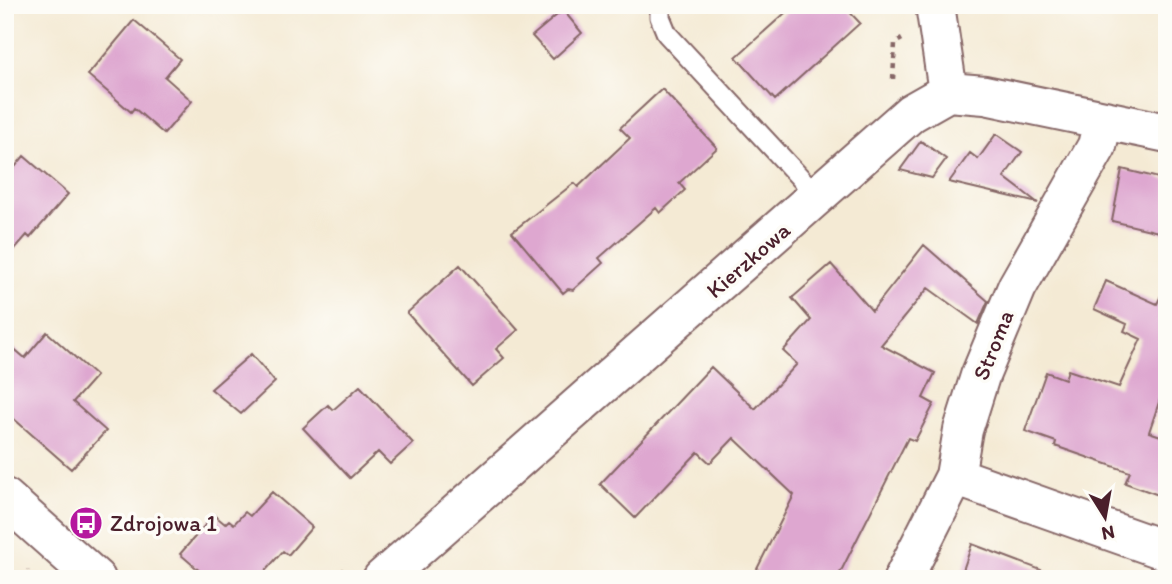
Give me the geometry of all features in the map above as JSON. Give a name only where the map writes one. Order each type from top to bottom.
[{"type":"street","points":[[935,5],[948,92],[985,95],[1167,133]]},
{"type":"street","name":"Kierzkowa","points":[[382,579],[818,198],[911,113],[948,92]]},
{"type":"street","name":"Stroma","points":[[902,579],[955,476],[963,430],[998,331],[1017,287],[1097,146],[1103,120]]},
{"type":"street","points":[[955,476],[1167,551]]},
{"type":"street","points":[[5,498],[96,579]]},
{"type":"lane","points":[[660,5],[660,17],[667,34],[818,198]]},
{"type":"building","points":[[794,5],[843,5],[860,23],[775,100],[736,57]]},
{"type":"building","points":[[563,10],[582,33],[553,59],[532,36]]},
{"type":"building","points":[[134,20],[180,59],[165,77],[192,101],[164,134],[134,108],[131,112],[88,75]]},
{"type":"building","points":[[662,89],[717,148],[679,183],[685,190],[660,213],[656,208],[599,258],[603,263],[573,290],[568,289],[563,293],[512,232],[574,183],[578,187],[630,138],[620,128]]},
{"type":"building","points":[[996,134],[1022,152],[1004,177],[1038,203],[949,182],[970,153],[978,159]]},
{"type":"building","points":[[921,141],[946,159],[932,178],[900,170]]},
{"type":"building","points":[[24,156],[68,194],[30,238],[27,235],[5,260],[5,179]]},
{"type":"building","points":[[1122,169],[1167,180],[1167,234],[1112,221]]},
{"type":"building","points":[[924,245],[988,301],[978,324],[928,288],[881,345],[935,373],[923,398],[934,404],[915,441],[908,438],[837,579],[752,579],[794,495],[734,438],[710,463],[698,452],[635,518],[600,484],[711,367],[755,409],[797,364],[783,351],[811,320],[792,298],[831,264],[872,311]]},
{"type":"building","points":[[460,265],[518,330],[496,349],[504,358],[472,386],[407,313]]},
{"type":"building","points":[[1106,281],[1157,304],[1167,283],[1167,378],[1149,432],[1167,438],[1167,498],[1125,483],[1130,472],[1055,446],[1056,442],[1025,431],[1046,372],[1065,379],[1068,370],[1119,387],[1141,339],[1124,331],[1127,324],[1094,309]]},
{"type":"building","points":[[47,332],[96,376],[73,402],[106,431],[71,469],[5,411],[5,341],[25,358]]},
{"type":"building","points":[[251,354],[275,382],[241,414],[211,389]]},
{"type":"building","points":[[360,386],[413,443],[390,464],[378,452],[350,478],[303,428],[328,405],[333,410]]},
{"type":"building","points":[[272,492],[312,527],[288,555],[283,551],[258,579],[209,579],[180,554],[214,515],[225,524],[229,520],[234,524],[245,512],[250,516]]},
{"type":"building","points":[[972,544],[1057,576],[1056,579],[960,579]]},
{"type":"place","name":"Zdrojowa 1","points":[[86,523]]}]
